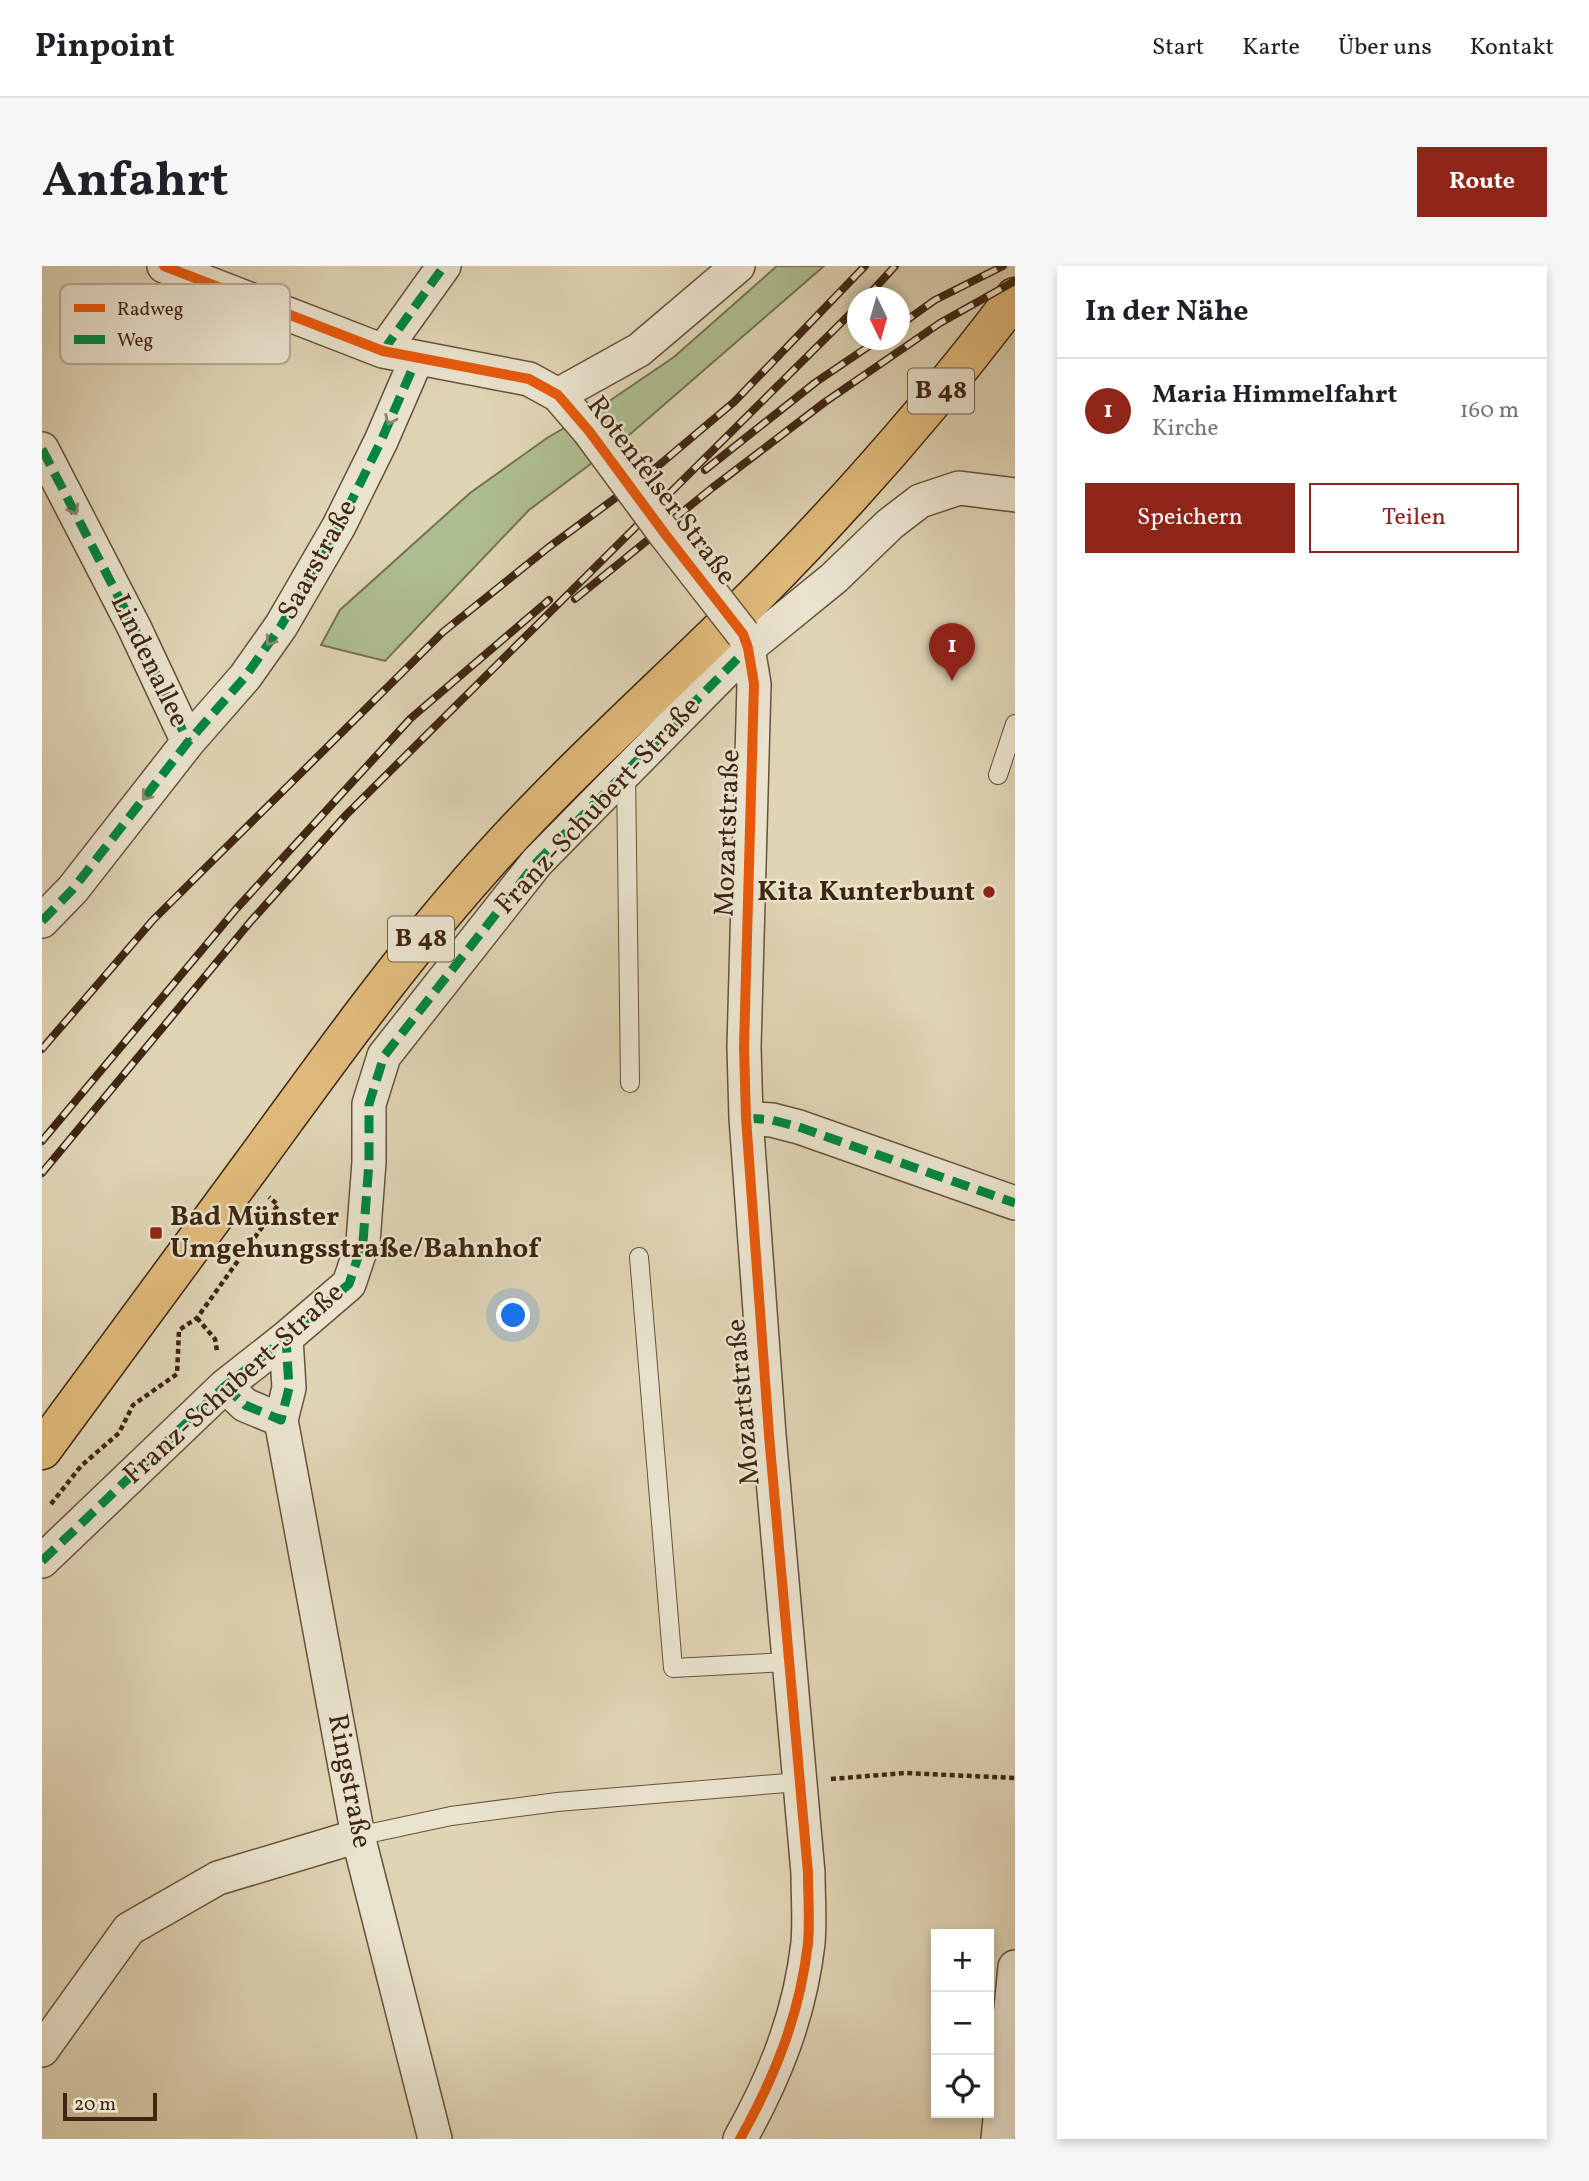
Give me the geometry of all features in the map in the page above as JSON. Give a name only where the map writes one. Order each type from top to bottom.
[{"type":"main road","name":"B 48","points":[[42,1450],[349,1031],[418,942],[561,783],[757,593],[862,482],[966,362],[1015,296]]},
{"type":"street","name":"Rotenfelser Straße","points":[[164,266],[210,284]]},
{"type":"street","points":[[383,351],[444,266]]},
{"type":"street","points":[[558,395],[639,350],[738,266]]},
{"type":"street","name":"Rotenfelser Straße","points":[[290,315],[383,351],[528,379],[558,395],[589,431],[746,641]]},
{"type":"street","name":"Saarstraße","points":[[188,742],[244,677],[281,626],[382,441],[417,358]]},
{"type":"street","name":"Lindenallee","points":[[42,449],[134,627],[188,742],[73,889],[42,921]]},
{"type":"street","points":[[746,641],[834,578],[890,524],[920,501],[959,488],[1015,495]]},
{"type":"street","name":"Franz-Schubert-Straße","points":[[42,1560],[225,1386],[349,1284],[363,1242],[369,1162],[369,1104],[384,1056],[537,862],[626,771],[746,641]]},
{"type":"street","name":"Mozartstraße","points":[[740,2139],[762,2101],[784,2050],[799,1996],[808,1941],[808,1873],[788,1662],[746,1118],[744,1047],[754,684],[746,641]]},
{"type":"street","points":[[746,1118],[772,1120],[799,1127],[1015,1203]]},
{"type":"street","name":"Ringstraße","points":[[286,1338],[289,1388],[281,1420],[358,1836],[435,2139]]},
{"type":"street","points":[[225,1386],[245,1405],[281,1420]]},
{"type":"street","points":[[42,2050],[129,1929],[218,1878],[358,1836]]},
{"type":"street","points":[[999,2139],[1015,1967]]},
{"type":"lane","points":[[998,775],[1015,724]]},
{"type":"lane","points":[[626,771],[630,1083]]},
{"type":"lane","points":[[639,1257],[673,1668],[788,1662]]},
{"type":"lane","points":[[358,1836],[451,1816],[557,1802],[799,1782]]},
{"type":"path","points":[[50,1506],[81,1466],[120,1433],[133,1405],[177,1374],[179,1330],[197,1318],[278,1205]]},
{"type":"path","points":[[799,1782],[905,1773],[1015,1778]]},
{"type":"green space","points":[[777,266],[824,266],[628,436],[529,510],[385,661],[321,645],[340,610],[470,493],[547,438],[602,406],[674,357]]},
{"type":"railway","points":[[42,1049],[153,920],[443,632],[549,547],[652,471],[734,402],[865,266]]},
{"type":"railway","points":[[876,287],[895,266]]},
{"type":"railway","points":[[910,318],[935,300],[1003,266]]},
{"type":"railway","points":[[575,599],[712,488],[825,402],[940,323],[1015,281]]},
{"type":"railway","points":[[42,1173],[251,921],[346,815],[847,317]]},
{"type":"railway","points":[[705,470],[816,382],[863,350]]},
{"type":"railway","points":[[42,1141],[237,908],[411,718],[549,600]]},
{"type":"marked path","points":[[383,351],[444,266]]},
{"type":"marked path","points":[[42,921],[73,889],[188,742],[245,677],[281,626],[339,526],[381,441],[417,358]]},
{"type":"marked path","points":[[42,449],[134,627],[188,742]]},
{"type":"marked path","points":[[42,1561],[225,1386],[349,1284],[363,1242],[369,1162],[369,1104],[384,1056],[537,862],[748,648]]},
{"type":"marked path","points":[[746,1118],[772,1120],[799,1127],[1015,1203]]},
{"type":"marked path","points":[[225,1386],[245,1405],[281,1420],[289,1388],[286,1338]]},
{"type":"cycle path","points":[[164,266],[210,284]]},
{"type":"cycle path","points":[[290,315],[383,351],[529,379],[558,395],[589,431],[743,634],[748,648],[754,684],[744,1047],[746,1118],[769,1435],[808,1873],[809,1926],[804,1969],[792,2020],[775,2068],[740,2139]]},
{"type":"place","name":"Maria Himmelfahrt","points":[[952,681]]},
{"type":"place","name":"Kita Kunterbunt","points":[[989,892]]},
{"type":"place","name":"Bad Münster Umgehungsstraße/Bahnhof","points":[[156,1233]]}]
